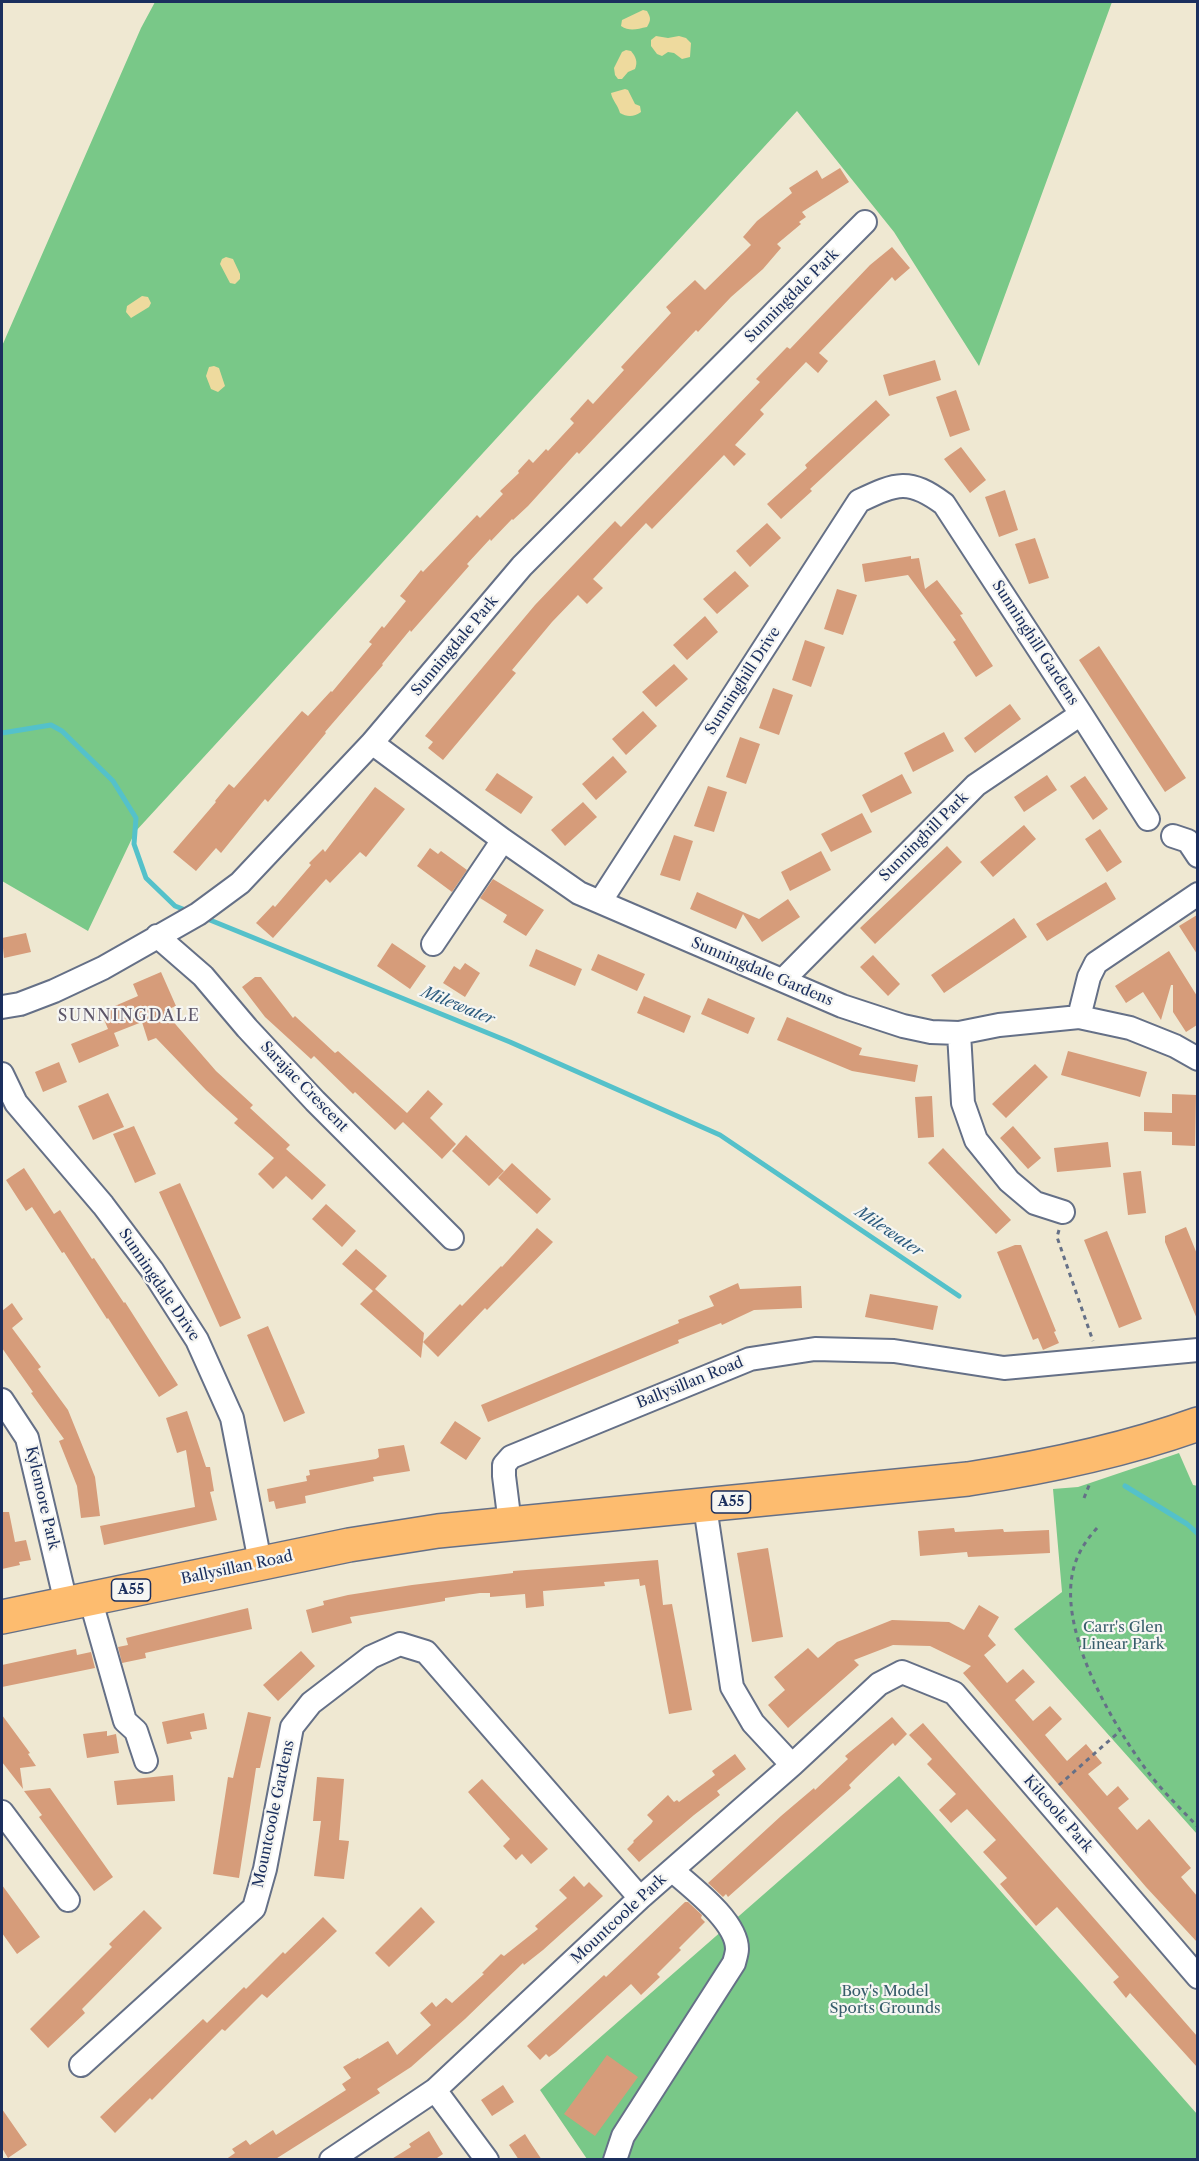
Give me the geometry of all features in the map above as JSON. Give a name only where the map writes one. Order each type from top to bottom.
[{"type":"highway","name":"Ballysillan Road","points":[[2,1617],[260,1562],[438,1531],[968,1479],[1027,1470],[1072,1461],[1197,1424]]},
{"type":"street","name":"Sunningdale Park","points":[[2,1007],[20,1004],[103,968],[190,917],[240,883],[372,743],[522,566],[865,222]]},
{"type":"street","name":"Sunninghill Gardens","points":[[905,485],[926,491],[944,504],[1148,819]]},
{"type":"street","name":"Sunninghill Drive","points":[[600,902],[859,501],[880,491],[905,485]]},
{"type":"street","name":"Sunninghill Park","points":[[783,980],[976,785],[1082,714]]},
{"type":"street","name":"Sunningdale Gardens","points":[[372,743],[579,893],[842,1006],[903,1026],[931,1032],[959,1033],[999,1024],[1079,1017],[1131,1028],[1175,1046],[1197,1059]]},
{"type":"street","points":[[1173,836],[1188,841],[1197,856]]},
{"type":"street","points":[[433,944],[503,840]]},
{"type":"street","points":[[1079,1017],[1089,977],[1096,963],[1197,894]]},
{"type":"street","name":"Sarajac Crescent","points":[[157,936],[203,976],[247,1028],[315,1101],[452,1238]]},
{"type":"street","points":[[959,1033],[963,1103],[976,1140],[1009,1181],[1035,1203],[1063,1212]]},
{"type":"street","name":"Sunningdale Drive","points":[[2,1074],[16,1103],[153,1270],[197,1340],[232,1418],[260,1562]]},
{"type":"street","name":"Ballysillan Road","points":[[510,1524],[504,1465],[511,1457],[750,1359],[815,1349],[894,1351],[1004,1368],[1197,1350]]},
{"type":"street","name":"Kylemore Park","points":[[2,1400],[27,1438],[78,1600],[126,1721],[136,1731],[146,1761]]},
{"type":"street","points":[[707,1504],[706,1520],[732,1687],[753,1723],[792,1765]]},
{"type":"street","name":"Mountcoole Gardens","points":[[81,2065],[254,1908],[265,1869],[292,1727],[311,1704],[337,1683],[371,1657],[400,1644],[426,1652],[640,1898]]},
{"type":"street","name":"Mountcoole Park","points":[[331,2160],[435,2090],[640,1898],[792,1765],[879,1684],[902,1672]]},
{"type":"street","name":"Kilcoole Park","points":[[902,1672],[954,1693],[1197,1977]]},
{"type":"street","points":[[2,1812],[68,1900]]},
{"type":"street","points":[[615,2160],[622,2136],[734,1963],[737,1949],[728,1925],[707,1901],[672,1870]]},
{"type":"street","points":[[435,2090],[487,2160]]},
{"type":"path","points":[[1063,1212],[1057,1237],[1100,1359]]},
{"type":"path","points":[[1097,1528],[1084,1543],[1074,1567],[1070,1605],[1082,1653],[1112,1719],[1141,1763],[1197,1827]]},
{"type":"path","points":[[1044,1797],[1120,1731]]},
{"type":"green space","points":[[155,2],[1112,2],[979,366],[894,232],[797,111],[135,832],[88,931],[2,881],[2,346],[141,28]]},
{"type":"green space","name":"Carr's Glen Linear Park","points":[[1179,1453],[1193,1485],[1198,1486],[1197,1834],[1014,1629],[1062,1592],[1053,1489],[1078,1487]]},
{"type":"green space","name":"Boy's Model Sports Grounds","points":[[899,1776],[1197,2114],[1197,2159],[587,2159],[540,2090]]},
{"type":"sand","points":[[643,10],[647,11],[650,17],[647,27],[631,29],[621,26],[622,20]]},
{"type":"sand","points":[[656,36],[686,38],[691,43],[690,57],[682,59],[668,52],[662,56],[657,54],[651,46],[651,40]]},
{"type":"sand","points":[[631,51],[634,55],[636,66],[622,79],[618,79],[614,68],[622,52]]},
{"type":"sand","points":[[628,90],[635,104],[640,106],[641,112],[638,114],[630,116],[620,113],[611,93]]},
{"type":"sand","points":[[226,257],[233,259],[240,274],[240,279],[235,284],[230,283],[220,264]]},
{"type":"sand","points":[[142,296],[148,297],[151,303],[149,307],[131,318],[126,312],[127,306]]},
{"type":"sand","points":[[209,367],[219,368],[225,386],[218,392],[211,389],[206,376]]},
{"type":"building","points":[[840,168],[849,182],[802,212],[806,217],[777,244],[781,248],[763,269],[731,297],[698,332],[696,330],[579,454],[577,452],[528,506],[491,541],[490,539],[411,632],[410,630],[268,802],[265,799],[221,853],[216,848],[196,871],[173,852],[229,784],[234,788],[302,711],[308,716],[332,692],[372,644],[369,642],[382,626],[384,628],[406,601],[400,596],[421,570],[423,572],[477,515],[480,518],[503,494],[500,491],[519,473],[518,471],[529,459],[533,463],[546,449],[548,451],[574,423],[570,419],[588,399],[593,404],[624,370],[621,367],[671,313],[666,307],[695,280],[705,290],[751,245],[743,237],[757,221],[792,193],[789,188],[817,170],[822,179]]},
{"type":"building","points":[[892,247],[910,268],[895,281],[892,277],[819,353],[828,361],[818,373],[806,362],[760,410],[764,414],[735,445],[746,454],[734,466],[724,455],[652,529],[646,523],[593,579],[603,588],[587,604],[578,595],[552,622],[512,670],[516,673],[443,760],[428,748],[433,742],[425,736],[535,605],[615,521],[621,527],[760,382],[756,379],[787,347],[790,349],[870,265]]},
{"type":"building","points":[[935,360],[941,380],[889,396],[883,375]]},
{"type":"building","points":[[956,390],[970,430],[950,437],[936,397]]},
{"type":"building","points":[[876,400],[890,415],[781,519],[767,504],[807,468],[805,465]]},
{"type":"building","points":[[961,447],[986,480],[970,493],[944,459]]},
{"type":"building","points":[[1005,490],[1018,530],[999,537],[985,497]]},
{"type":"building","points":[[767,523],[781,538],[750,567],[736,551]]},
{"type":"building","points":[[1035,538],[1049,578],[1029,584],[1015,544]]},
{"type":"building","points":[[911,556],[911,559],[919,558],[925,589],[937,580],[963,614],[960,615],[993,666],[976,677],[953,642],[956,640],[908,575],[865,582],[862,564]]},
{"type":"building","points":[[735,571],[749,586],[717,614],[703,599]]},
{"type":"building","points":[[837,589],[857,595],[843,635],[824,629]]},
{"type":"building","points":[[705,616],[718,632],[687,660],[673,645]]},
{"type":"building","points":[[805,640],[825,647],[811,687],[792,680]]},
{"type":"building","points":[[1099,646],[1186,778],[1165,792],[1079,660]]},
{"type":"building","points":[[674,664],[688,679],[656,707],[642,692]]},
{"type":"building","points":[[773,688],[793,695],[779,735],[759,728]]},
{"type":"building","points":[[1010,704],[1021,719],[975,753],[964,738]]},
{"type":"building","points":[[643,711],[657,726],[626,755],[612,739]]},
{"type":"building","points":[[944,732],[954,751],[913,772],[904,753]]},
{"type":"building","points":[[740,737],[760,744],[746,784],[726,777]]},
{"type":"building","points":[[613,756],[627,772],[596,800],[582,784]]},
{"type":"building","points":[[497,773],[533,797],[521,814],[485,790]]},
{"type":"building","points":[[902,774],[912,793],[871,813],[862,795]]},
{"type":"building","points":[[1047,775],[1057,790],[1024,812],[1014,797]]},
{"type":"building","points":[[1085,776],[1108,809],[1093,820],[1070,786]]},
{"type":"building","points":[[708,786],[727,792],[714,832],[694,826]]},
{"type":"building","points":[[375,787],[405,809],[366,857],[360,852],[330,883],[326,879],[273,938],[256,923],[273,905],[275,907],[311,865],[309,863],[323,849],[325,852]]},
{"type":"building","points":[[583,802],[597,817],[565,846],[551,830]]},
{"type":"building","points":[[862,813],[872,832],[831,852],[821,834]]},
{"type":"building","points":[[1024,825],[1036,839],[993,877],[980,862]]},
{"type":"building","points":[[1100,829],[1122,862],[1107,872],[1085,839]]},
{"type":"building","points":[[674,835],[693,841],[680,881],[660,875]]},
{"type":"building","points":[[947,846],[962,862],[875,944],[860,928]]},
{"type":"building","points":[[430,848],[438,854],[441,851],[467,870],[452,892],[417,866]]},
{"type":"building","points":[[821,851],[831,870],[790,891],[781,872]]},
{"type":"building","points":[[493,879],[544,910],[526,936],[503,922],[507,915],[480,898]]},
{"type":"building","points":[[1106,882],[1116,899],[1047,941],[1036,924]]},
{"type":"building","points":[[697,892],[759,919],[788,899],[800,917],[762,942],[743,914],[736,929],[690,909]]},
{"type":"building","points":[[1197,915],[1197,954],[1179,926]]},
{"type":"building","points":[[1014,918],[1027,937],[944,993],[931,975]]},
{"type":"building","points":[[26,933],[31,952],[4,958],[2,938]]},
{"type":"building","points":[[392,943],[426,966],[410,989],[377,966]]},
{"type":"building","points":[[536,949],[582,969],[575,986],[529,966]]},
{"type":"building","points":[[1169,951],[1197,996],[1197,1025],[1186,1032],[1173,1012],[1173,985],[1171,985],[1161,1020],[1143,992],[1126,1003],[1115,986]]},
{"type":"building","points":[[598,954],[645,974],[637,991],[591,970]]},
{"type":"building","points":[[873,955],[900,984],[888,996],[860,967]]},
{"type":"building","points":[[465,963],[480,973],[465,997],[443,983],[454,966],[460,970]]},
{"type":"building","points":[[161,972],[176,1006],[164,1011],[216,1071],[253,1105],[250,1108],[290,1145],[286,1149],[326,1185],[312,1200],[286,1176],[273,1189],[258,1174],[274,1158],[234,1123],[238,1119],[206,1090],[156,1038],[148,1041],[142,1022],[114,1033],[119,1046],[79,1063],[71,1044],[108,1029],[101,1012],[138,996],[133,984]]},
{"type":"building","points":[[255,977],[261,977],[293,1018],[295,1016],[335,1053],[338,1051],[407,1113],[428,1090],[443,1104],[430,1118],[456,1144],[442,1159],[403,1122],[395,1130],[314,1056],[311,1059],[265,1017],[242,987]]},
{"type":"building","points":[[644,996],[691,1016],[684,1033],[637,1013]]},
{"type":"building","points":[[708,998],[755,1018],[748,1034],[701,1014]]},
{"type":"building","points":[[787,1017],[862,1048],[859,1055],[918,1065],[915,1082],[852,1071],[777,1040]]},
{"type":"building","points":[[1068,1051],[1147,1072],[1140,1097],[1061,1075]]},
{"type":"building","points":[[59,1062],[67,1082],[43,1092],[35,1072]]},
{"type":"building","points":[[1035,1064],[1048,1077],[1006,1118],[992,1104]]},
{"type":"building","points":[[108,1093],[124,1127],[93,1140],[78,1106]]},
{"type":"building","points":[[1172,1094],[1196,1095],[1195,1146],[1172,1145],[1172,1132],[1144,1131],[1144,1112],[1172,1113]]},
{"type":"building","points":[[932,1096],[934,1137],[918,1138],[915,1097]]},
{"type":"building","points":[[134,1126],[156,1174],[135,1183],[113,1134]]},
{"type":"building","points":[[1013,1126],[1041,1158],[1028,1169],[1000,1138]]},
{"type":"building","points":[[466,1135],[504,1171],[489,1186],[452,1151]]},
{"type":"building","points":[[1108,1142],[1111,1167],[1057,1172],[1054,1148]]},
{"type":"building","points":[[943,1148],[1011,1220],[996,1234],[928,1163]]},
{"type":"building","points":[[512,1163],[551,1199],[537,1214],[498,1178]]},
{"type":"building","points":[[24,1168],[54,1214],[60,1210],[92,1259],[94,1258],[125,1302],[178,1385],[159,1397],[32,1207],[26,1211],[6,1180]]},
{"type":"building","points":[[1141,1171],[1146,1213],[1128,1215],[1123,1173]]},
{"type":"building","points":[[180,1183],[241,1318],[220,1327],[159,1192]]},
{"type":"building","points":[[326,1204],[356,1231],[342,1247],[312,1219]]},
{"type":"building","points":[[1186,1227],[1197,1254],[1197,1319],[1165,1242],[1165,1236]]},
{"type":"building","points":[[537,1228],[553,1242],[438,1357],[423,1342],[460,1304],[462,1306],[502,1267]]},
{"type":"building","points":[[1107,1231],[1142,1319],[1119,1328],[1084,1240]]},
{"type":"building","points":[[1021,1245],[1056,1331],[1054,1332],[1059,1343],[1043,1350],[1038,1338],[1033,1340],[997,1252]]},
{"type":"building","points":[[356,1249],[387,1276],[375,1289],[424,1333],[421,1358],[360,1304],[373,1291],[342,1264]]},
{"type":"building","points":[[738,1283],[740,1289],[801,1286],[802,1308],[754,1310],[722,1325],[721,1323],[678,1340],[679,1343],[488,1422],[481,1405],[679,1323],[678,1320],[714,1306],[709,1296]]},
{"type":"building","points":[[870,1294],[938,1306],[933,1330],[865,1317]]},
{"type":"building","points":[[12,1303],[23,1319],[12,1328],[41,1367],[38,1369],[68,1410],[95,1477],[100,1516],[81,1518],[77,1486],[59,1441],[64,1439],[2,1348],[2,1311]]},
{"type":"building","points":[[268,1326],[305,1413],[284,1422],[247,1335]]},
{"type":"building","points":[[187,1411],[206,1467],[210,1467],[214,1491],[210,1492],[217,1520],[104,1545],[100,1526],[195,1507],[186,1450],[177,1453],[166,1418]]},
{"type":"building","points":[[455,1421],[481,1438],[466,1460],[440,1443]]},
{"type":"building","points":[[404,1445],[410,1471],[373,1477],[374,1481],[305,1496],[306,1503],[276,1509],[274,1501],[269,1502],[267,1489],[307,1481],[306,1476],[310,1475],[309,1470],[376,1459],[379,1457],[378,1449]]},
{"type":"building","points":[[2,1512],[9,1512],[15,1542],[26,1540],[31,1560],[2,1569]]},
{"type":"building","points":[[954,1528],[955,1532],[1003,1529],[1004,1532],[1049,1530],[1050,1553],[968,1557],[967,1552],[920,1556],[918,1531]]},
{"type":"building","points":[[768,1548],[783,1637],[752,1642],[737,1553]]},
{"type":"building","points":[[658,1560],[663,1605],[672,1604],[692,1710],[669,1714],[645,1585],[640,1586],[639,1579],[604,1582],[605,1586],[543,1591],[544,1606],[526,1608],[525,1594],[490,1597],[490,1593],[480,1593],[445,1598],[445,1601],[350,1617],[352,1623],[312,1633],[306,1610],[324,1605],[323,1601],[348,1595],[412,1585],[513,1573],[513,1571]]},
{"type":"building","points":[[979,1605],[999,1617],[988,1636],[996,1645],[984,1655],[1007,1683],[1023,1669],[1035,1682],[1015,1700],[1033,1721],[1050,1706],[1062,1719],[1045,1735],[1067,1761],[1086,1744],[1102,1763],[1088,1774],[1107,1796],[1118,1786],[1129,1799],[1118,1808],[1137,1830],[1149,1819],[1191,1868],[1181,1877],[1197,1896],[1197,1942],[1146,1887],[963,1673],[971,1666],[930,1646],[893,1645],[854,1660],[859,1665],[788,1728],[768,1705],[785,1690],[774,1677],[808,1648],[818,1658],[837,1642],[892,1620],[949,1622],[964,1630]]},
{"type":"building","points":[[248,1608],[252,1629],[145,1653],[146,1658],[122,1663],[118,1647],[128,1645],[126,1638]]},
{"type":"building","points":[[76,1649],[77,1655],[91,1652],[95,1668],[2,1687],[2,1665]]},
{"type":"building","points":[[301,1651],[315,1666],[278,1701],[263,1685]]},
{"type":"building","points":[[248,1712],[271,1717],[260,1768],[256,1768],[239,1878],[213,1874],[228,1777],[233,1778]]},
{"type":"building","points":[[204,1713],[207,1729],[190,1732],[192,1739],[167,1744],[162,1722]]},
{"type":"building","points":[[2,1715],[30,1753],[28,1754],[36,1766],[20,1768],[23,1789],[2,1762]]},
{"type":"building","points":[[892,1717],[907,1734],[895,1746],[893,1743],[856,1778],[849,1785],[851,1788],[728,1897],[726,1894],[723,1897],[708,1883],[781,1816],[814,1788],[815,1790],[848,1759],[845,1756]]},
{"type":"building","points":[[923,1723],[1197,2036],[1197,2067],[1130,1993],[1126,1998],[1113,1982],[1119,1977],[1057,1907],[1036,1926],[1000,1884],[1007,1878],[983,1852],[996,1840],[967,1809],[951,1823],[939,1810],[956,1794],[927,1764],[932,1759],[909,1735]]},
{"type":"building","points":[[107,1731],[107,1736],[116,1734],[119,1753],[87,1758],[83,1734]]},
{"type":"building","points":[[735,1754],[746,1769],[717,1791],[720,1795],[639,1862],[627,1849],[653,1821],[647,1815],[668,1795],[674,1802],[677,1800],[679,1802],[715,1775],[712,1771]]},
{"type":"building","points":[[173,1775],[175,1801],[117,1805],[114,1781]]},
{"type":"building","points":[[317,1777],[344,1779],[339,1840],[349,1841],[344,1879],[314,1876],[321,1821],[313,1821]]},
{"type":"building","points":[[482,1779],[548,1849],[531,1864],[522,1854],[516,1860],[503,1846],[510,1839],[468,1792]]},
{"type":"building","points":[[50,1788],[113,1877],[94,1891],[39,1817],[42,1815],[24,1791]]},
{"type":"building","points":[[574,1876],[584,1887],[589,1882],[603,1896],[543,1950],[524,1965],[523,1963],[411,2067],[377,2089],[380,2093],[274,2160],[225,2160],[235,2153],[232,2149],[246,2140],[250,2145],[273,2130],[276,2135],[346,2090],[342,2084],[351,2078],[343,2067],[388,2041],[397,2055],[431,2025],[420,2013],[432,2002],[436,2007],[446,1998],[452,2003],[484,1974],[482,1973],[501,1954],[504,1956],[538,1929],[535,1926],[567,1898],[559,1890]]},
{"type":"building","points":[[2,1885],[40,1937],[17,1954],[2,1933]]},
{"type":"building","points":[[685,1902],[688,1902],[702,1915],[701,1918],[705,1922],[657,1974],[660,1977],[641,1995],[631,1984],[556,2052],[549,2057],[546,2054],[540,2060],[527,2046],[604,1975],[606,1977]]},
{"type":"building","points":[[421,1907],[435,1922],[389,1967],[375,1953]]},
{"type":"building","points":[[144,1910],[162,1928],[82,2009],[85,2013],[48,2048],[30,2029],[112,1947],[109,1944]]},
{"type":"building","points":[[323,1917],[337,1931],[267,1998],[262,1994],[225,2031],[222,2029],[152,2100],[150,2098],[115,2133],[100,2117],[203,2019],[207,2023]]},
{"type":"building","points":[[607,2055],[638,2077],[595,2136],[564,2114]]},
{"type":"building","points":[[503,2085],[514,2102],[492,2116],[481,2100]]},
{"type":"building","points":[[2,2109],[27,2145],[8,2158],[2,2148]]},
{"type":"building","points":[[429,2131],[443,2154],[434,2160],[390,2160],[411,2147],[409,2144]]},
{"type":"building","points":[[525,2134],[542,2160],[519,2160],[509,2145]]},
{"type":"waterway","name":"Milewater","points":[[2,733],[51,725],[62,731],[113,781],[136,818],[134,844],[146,878],[175,906],[188,911]]},
{"type":"waterway","name":"Milewater","points":[[205,918],[510,1042],[720,1135],[959,1296]]},
{"type":"waterway","name":"Milewater","points":[[1125,1486],[1187,1524],[1198,1534]]},
{"type":"district","name":"SUNNINGDALE","points":[[129,1016]]}]
